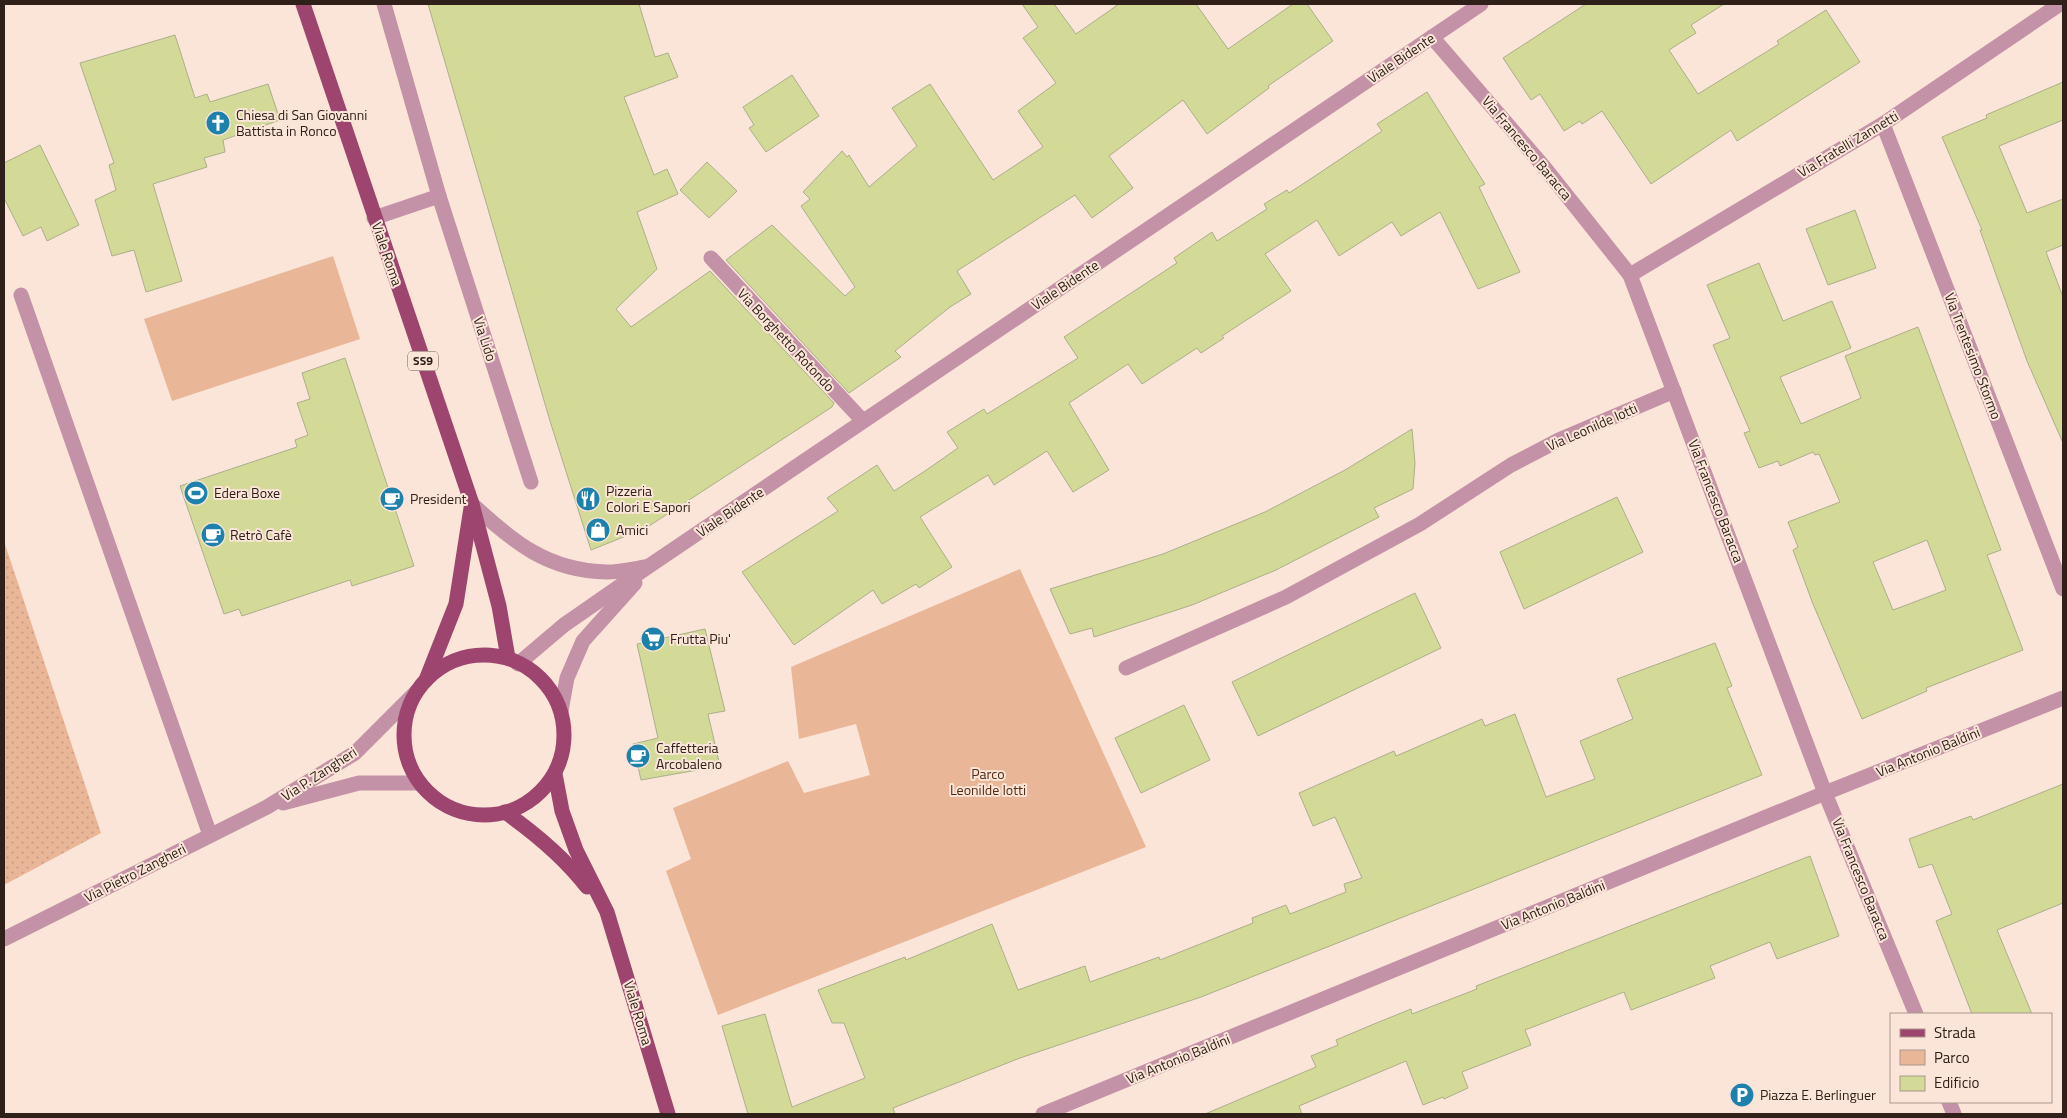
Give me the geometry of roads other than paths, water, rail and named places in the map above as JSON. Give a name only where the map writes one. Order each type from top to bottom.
[{"type":"main road","name":"Viale Roma","points":[[303,4],[472,504],[513,661]]},
{"type":"main road","name":"Viale Roma","points":[[426,680],[456,604],[472,504]]},
{"type":"main road","points":[[479,655],[513,661],[531,670],[549,688],[560,711],[565,732],[562,754],[555,774],[542,791],[525,804],[505,812],[482,815],[459,811],[438,799],[420,783],[409,762],[404,738],[407,714],[416,692],[426,680],[450,662],[479,655]]},
{"type":"main road","name":"Viale Roma","points":[[555,774],[562,810],[576,850],[607,912],[668,1114]]},
{"type":"main road","name":"Viale Roma","points":[[505,812],[538,835],[572,868],[607,912]]},
{"type":"street","name":"Via Lido","points":[[384,4],[438,196],[531,482]]},
{"type":"street","name":"Viale Bidente","points":[[513,661],[649,566],[1482,4]]},
{"type":"street","name":"Via Fratelli Zannetti","points":[[1630,275],[1883,124],[2060,4]]},
{"type":"street","name":"Via Francesco Baracca","points":[[1432,37],[1544,167],[1630,275],[1826,793],[1916,1013]]},
{"type":"street","name":"Via Trentesimo Stormo","points":[[1883,124],[2063,589]]},
{"type":"street","points":[[374,218],[438,196]]},
{"type":"street","name":"Via Borghetto Rotondo","points":[[710,258],[863,421]]},
{"type":"street","points":[[22,295],[210,835]]},
{"type":"street","name":"Via Leonilde Iotti","points":[[1126,668],[1286,597],[1420,524],[1511,465],[1559,440],[1674,391]]},
{"type":"street","name":"Viale Bidente","points":[[472,504],[507,537],[558,565],[609,572],[649,566]]},
{"type":"street","name":"Viale Bidente","points":[[560,711],[567,678],[583,641],[649,566]]},
{"type":"street","name":"Via P. Zangheri","points":[[267,807],[355,753],[416,692]]},
{"type":"street","name":"Via Antonio Baldini","points":[[1043,1114],[1826,793],[2063,698]]},
{"type":"street","name":"Via P. Zangheri","points":[[267,807],[359,783],[420,783]]},
{"type":"street","name":"Via Pietro Zangheri","points":[[4,939],[267,807]]},
{"type":"place","name":"Chiesa di San Giovanni Battista in Ronco","points":[[218,123]]},
{"type":"place","name":"Edera Boxe","points":[[196,493]]},
{"type":"place","name":"President","points":[[392,499]]},
{"type":"place","name":"Pizzeria Colori E Sapori","points":[[588,499]]},
{"type":"place","name":"Amici","points":[[598,530]]},
{"type":"place","name":"Retrò Cafè","points":[[213,535]]},
{"type":"place","name":"Frutta Piu'","points":[[653,639]]},
{"type":"place","name":"Caffetteria Arcobaleno","points":[[638,756]]},
{"type":"place","name":"Piazza E. Berlinguer","points":[[1742,1095]]},
{"type":"park label","name":"Parco Leonilde Iotti","points":[[988,782]]}]
